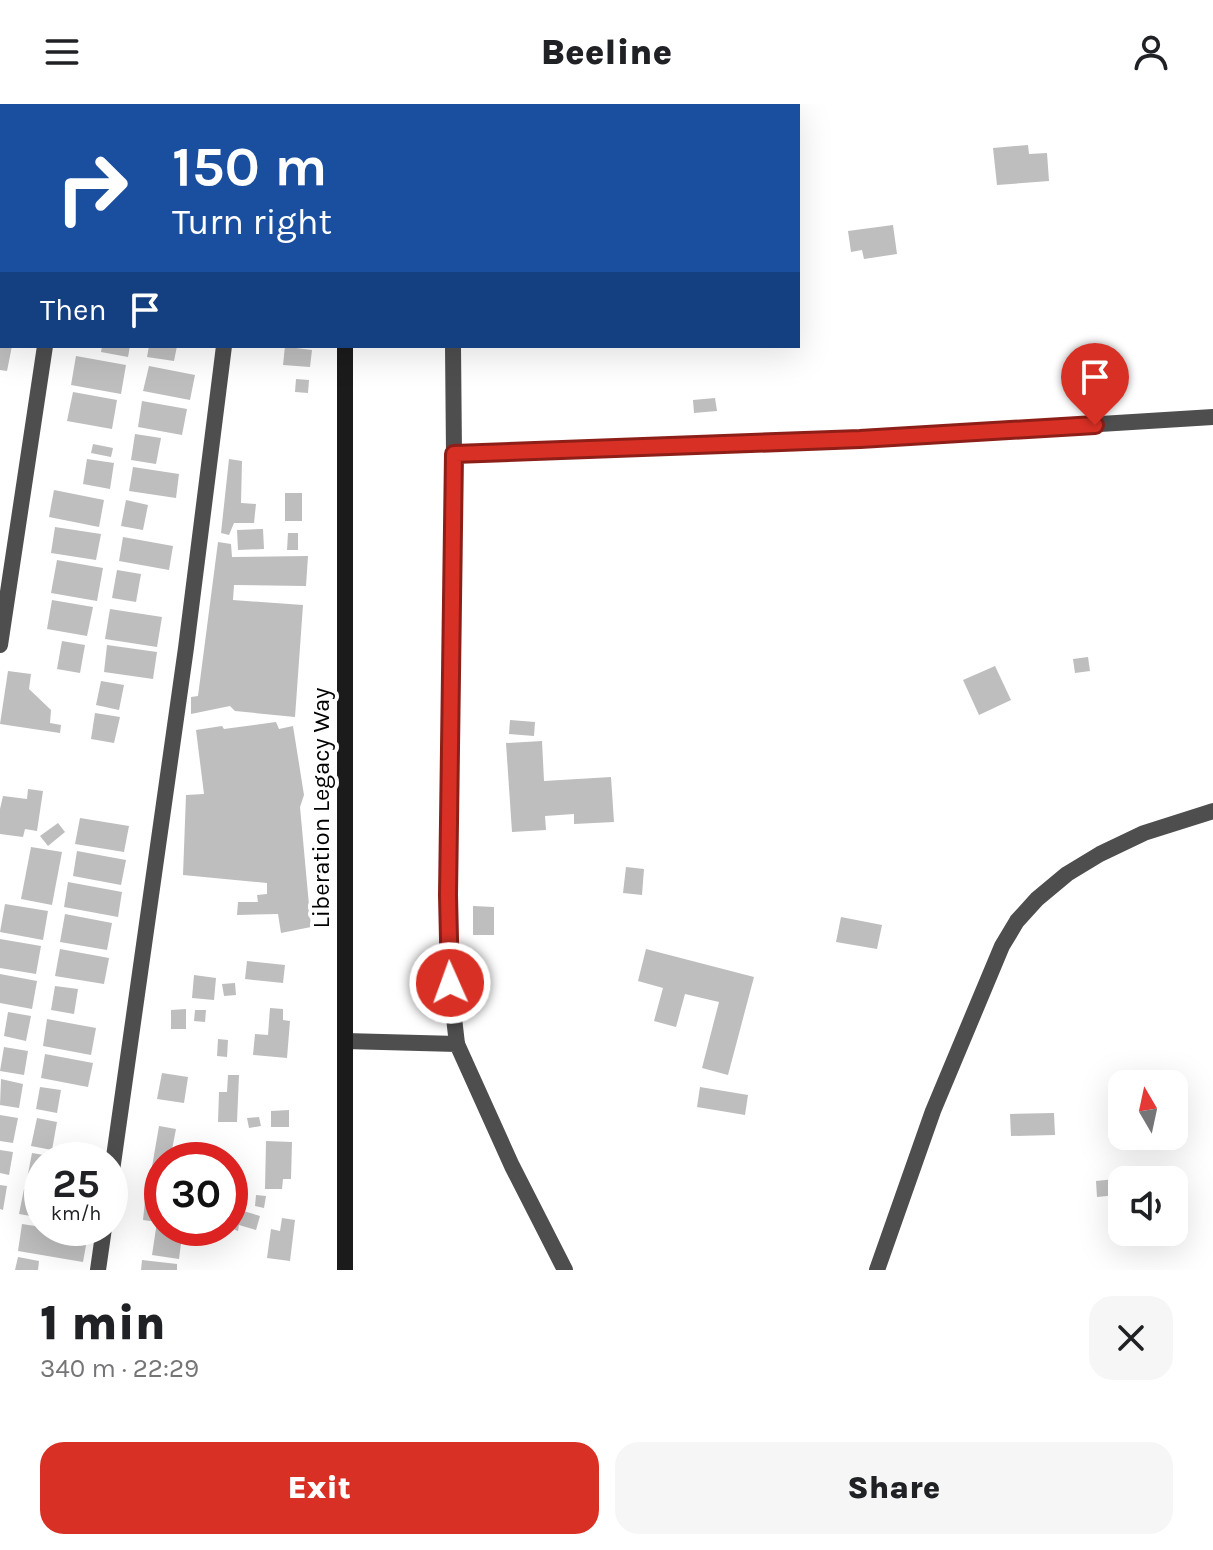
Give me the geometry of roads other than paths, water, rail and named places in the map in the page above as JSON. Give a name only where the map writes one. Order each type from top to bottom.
[{"type":"main road","name":"Liberation Legacy Way","points":[[345,348],[345,1270]]},
{"type":"street","points":[[0,645],[45,348]]},
{"type":"street","points":[[116,1142],[186,648],[224,348]]},
{"type":"street","points":[[453,348],[448,895],[450,983],[457,1044],[512,1166],[565,1270]]},
{"type":"street","points":[[454,454],[860,439],[1213,417]]},
{"type":"street","points":[[877,1270],[933,1111],[1002,946],[1017,921],[1067,874],[1100,854],[1144,833],[1213,811]]},
{"type":"street","points":[[345,1041],[457,1044]]},
{"type":"street","points":[[98,1270],[101,1246]]}]
